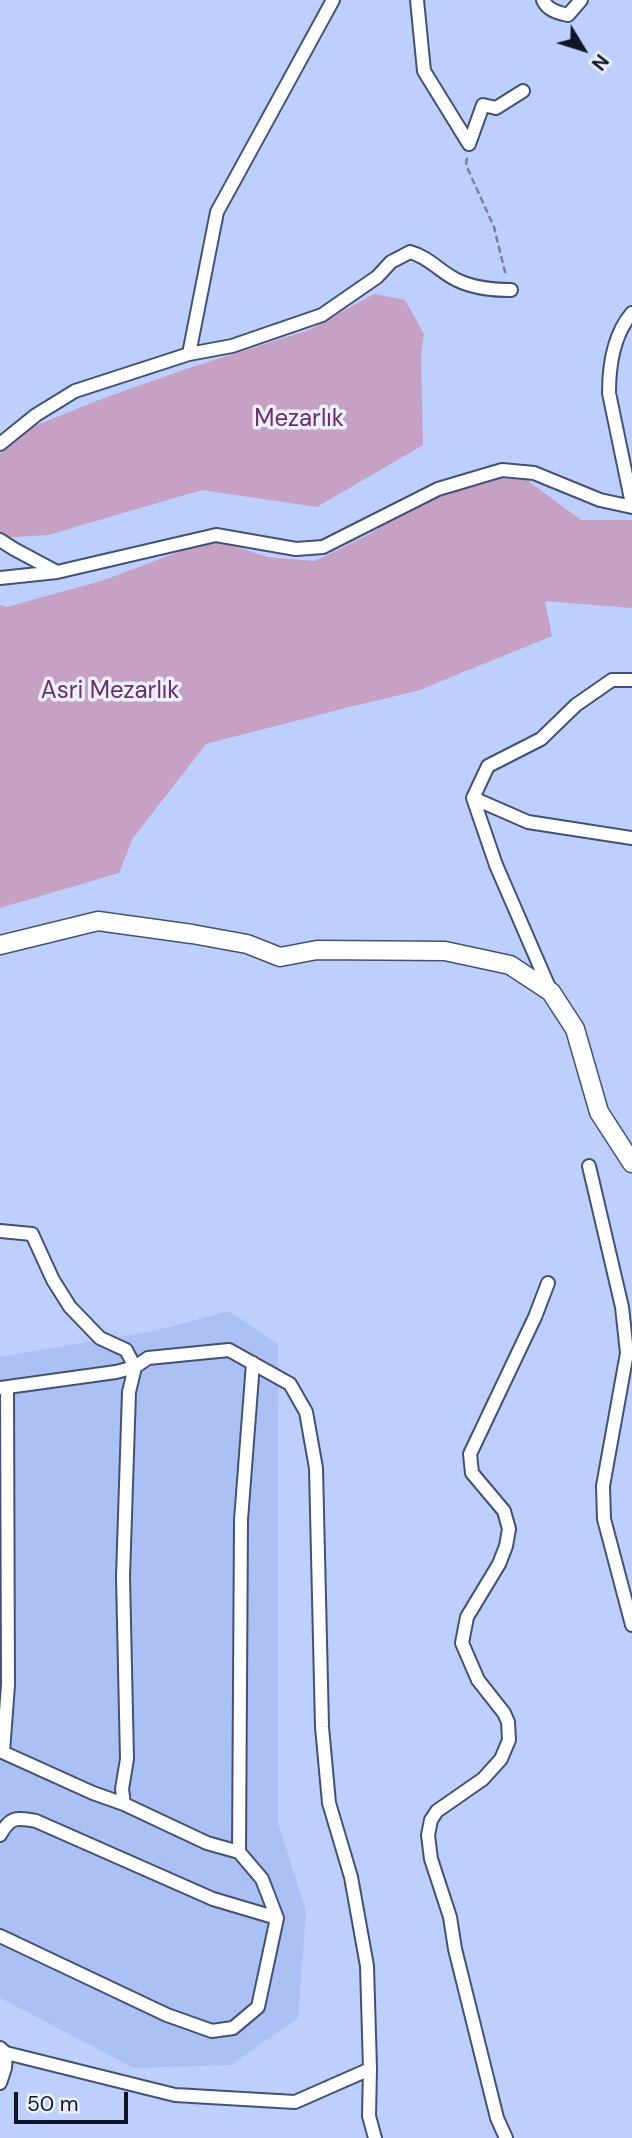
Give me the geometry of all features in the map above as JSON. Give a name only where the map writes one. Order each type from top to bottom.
[{"type":"main road","points":[[0,945],[97,921],[247,944],[280,957],[317,950],[445,951],[510,965],[551,992],[575,1029],[599,1112],[632,1163]]},
{"type":"street","points":[[189,354],[217,212],[333,0]]},
{"type":"street","points":[[417,0],[424,71],[469,144]]},
{"type":"street","points":[[543,0],[556,13],[568,15],[581,0]]},
{"type":"street","points":[[469,144],[483,105],[496,108],[523,91]]},
{"type":"street","points":[[0,444],[36,415],[75,391],[189,354],[232,346],[322,315],[377,277],[391,262],[410,252],[423,256],[454,279],[473,286],[511,290]]},
{"type":"street","points":[[0,578],[57,572],[216,535],[296,549],[323,547],[438,489],[502,470],[534,473],[600,500],[632,505],[609,393],[609,378],[613,346],[632,313]]},
{"type":"street","points":[[0,540],[57,572]]},
{"type":"street","points":[[551,992],[496,865],[472,798],[488,766],[541,739],[576,705],[612,680],[632,680]]},
{"type":"street","points":[[472,798],[528,822],[632,838]]},
{"type":"street","points":[[589,1166],[622,1307],[627,1353],[603,1497],[604,1519],[632,1625]]},
{"type":"street","points":[[0,1231],[32,1234],[53,1280],[70,1307],[100,1338],[127,1350],[135,1367],[129,1392],[123,1577],[127,1759],[122,1789],[124,1804]]},
{"type":"street","points":[[506,2138],[497,2118],[454,1949],[450,1917],[431,1859],[428,1835],[431,1821],[437,1811],[482,1779],[501,1759],[509,1740],[508,1722],[504,1713],[478,1680],[463,1643],[467,1617],[499,1564],[509,1529],[504,1511],[472,1473],[470,1454],[535,1317],[548,1283]]},
{"type":"street","points":[[0,1936],[167,2015],[212,2031],[233,2028],[258,2007],[277,1918],[262,1879],[239,1852],[207,1843],[124,1804],[1,1752],[8,1685],[4,1388],[116,1373],[135,1367],[148,1358],[229,1350],[290,1384],[306,1412],[316,1468],[323,1727],[329,1803],[351,1877],[367,1966],[369,2116],[375,2138]]},
{"type":"street","points":[[239,1852],[241,1520],[253,1363]]},
{"type":"street","points":[[0,1835],[7,1823],[19,1818],[36,1821],[214,1899],[277,1918]]},
{"type":"street","points":[[0,2083],[5,2068],[3,2050],[175,2095],[295,2102],[370,2069]]},
{"type":"path","points":[[469,144],[466,165],[494,227],[498,251],[511,290]]},
{"type":"shaded area","points":[[229,1311],[278,1344],[278,1824],[306,1911],[298,2018],[231,2065],[134,2068],[0,1998],[0,1357],[158,1330]]},
{"type":"green space","name":"Mezarlık","points":[[374,294],[405,300],[424,334],[421,355],[423,445],[317,507],[202,490],[48,535],[0,538],[0,454],[30,428],[183,370],[309,330]]},
{"type":"green space","name":"Asri Mezarlık","points":[[496,478],[527,480],[581,520],[632,520],[632,608],[545,601],[552,636],[417,691],[206,744],[133,838],[119,873],[0,908],[0,605],[7,607],[104,580],[213,539],[267,557],[315,561],[368,535],[440,492]]}]
